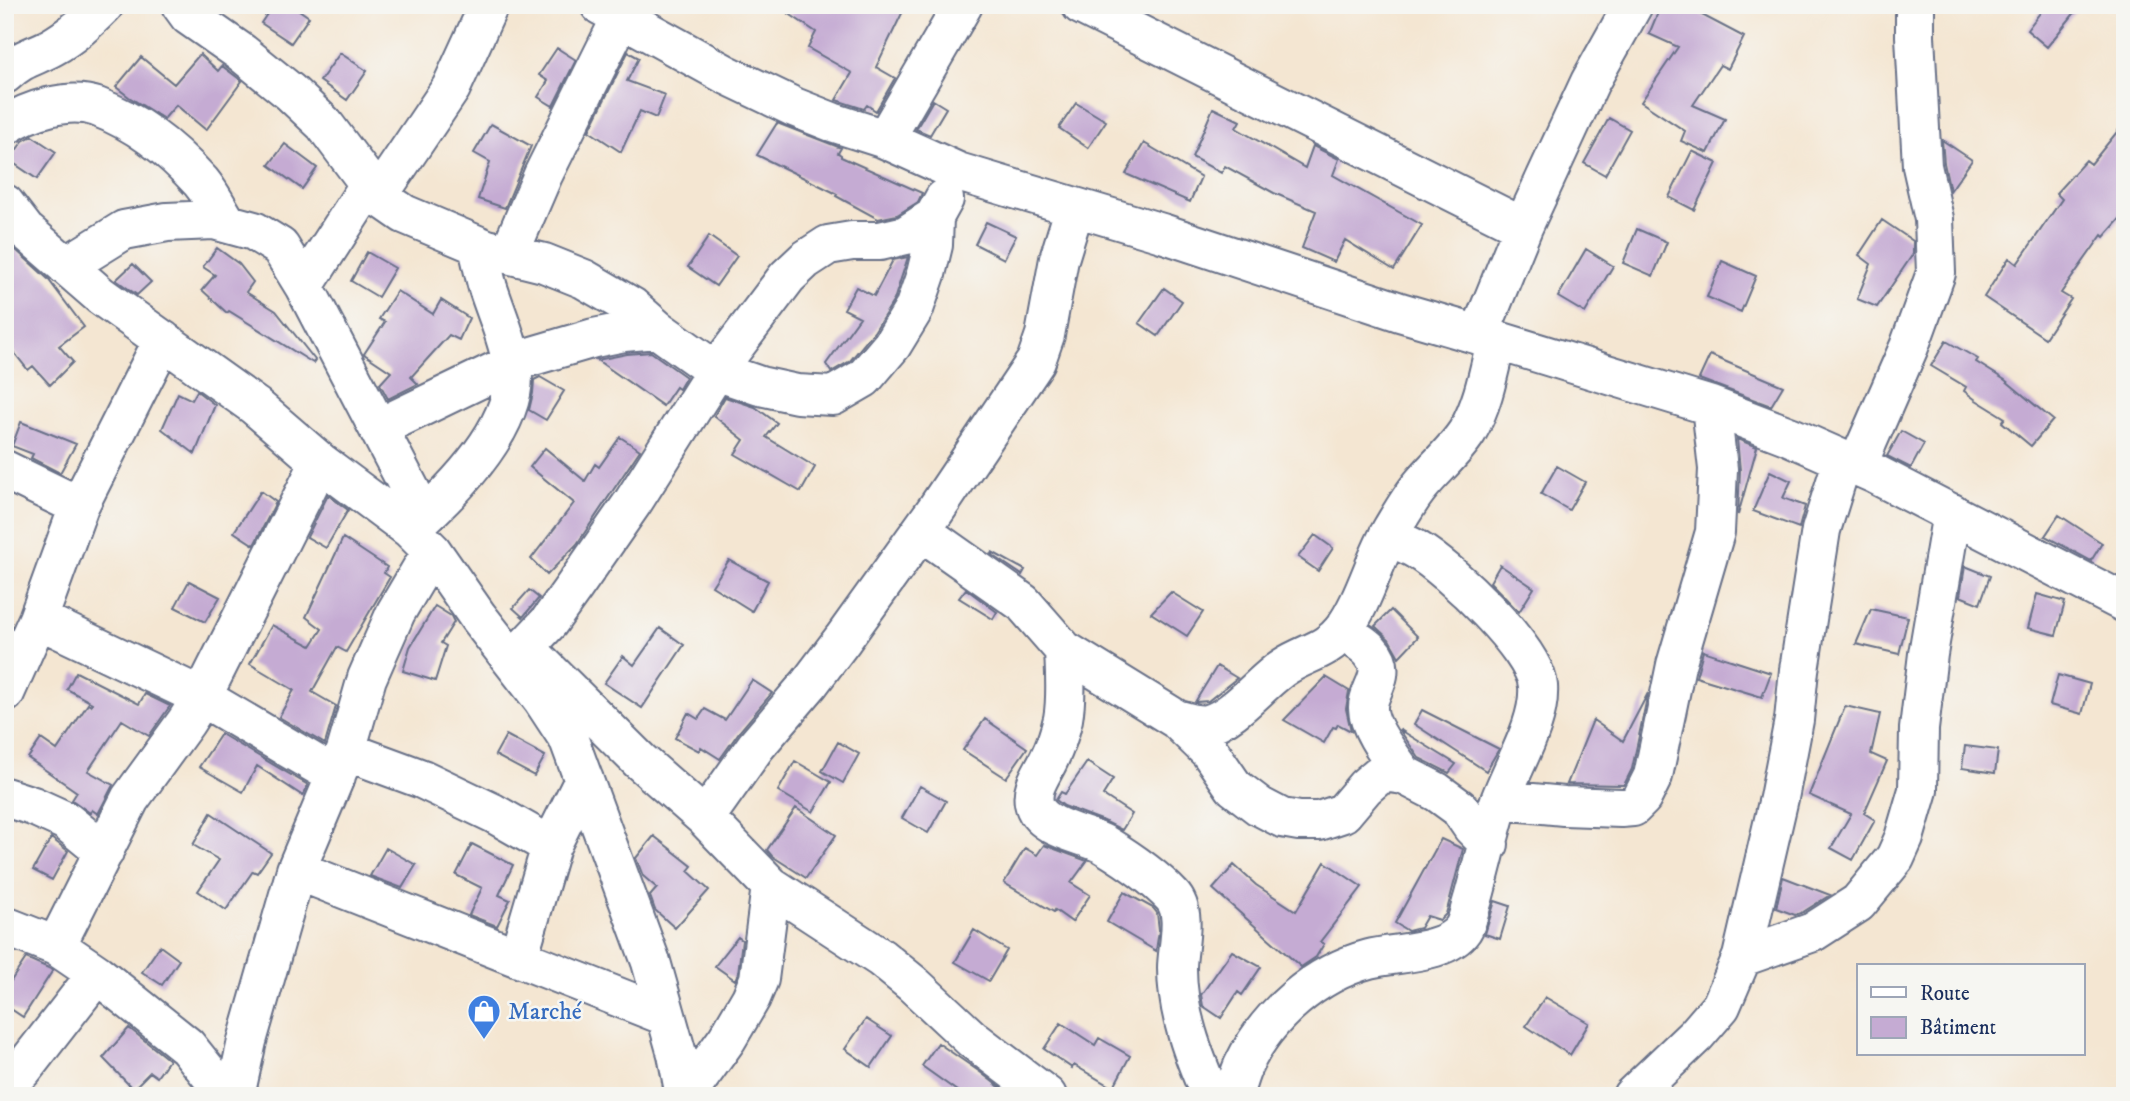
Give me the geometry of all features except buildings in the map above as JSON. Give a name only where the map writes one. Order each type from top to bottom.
[{"type":"street","points":[[7,65],[51,47],[77,30],[104,5]]},
{"type":"street","points":[[181,5],[189,16],[242,53],[290,92],[324,124],[374,190],[404,214],[493,250],[544,263],[584,279],[632,307],[657,329],[716,371],[760,386],[797,394],[833,396],[864,379],[892,345],[914,309],[933,245],[934,217],[958,172]]},
{"type":"street","points":[[304,286],[451,89],[489,5]]},
{"type":"street","points":[[885,139],[963,5]]},
{"type":"street","points":[[1081,5],[1523,227]]},
{"type":"street","points":[[1176,719],[1193,724],[1207,724],[1221,719],[1285,666],[1323,649],[1342,631],[1355,611],[1388,536],[1422,484],[1451,454],[1468,431],[1484,391],[1488,338],[1523,227],[1590,82],[1633,5]]},
{"type":"street","points":[[1632,1096],[1696,1035],[1721,1006],[1742,957],[1794,720],[1821,530],[1850,463],[1909,347],[1936,273],[1934,219],[1922,166],[1914,36],[1915,5]]},
{"type":"street","points":[[235,1096],[247,1041],[296,870],[341,764],[367,678],[396,612],[422,532],[492,437],[510,397],[512,363],[488,285],[493,250],[543,175],[611,11],[725,74],[794,107],[885,139],[958,172],[1162,233],[1387,307],[1711,406],[1850,463],[2125,603]]},
{"type":"street","points":[[5,126],[37,110],[71,104],[95,106],[134,126],[171,152],[202,184],[227,223]]},
{"type":"street","points":[[5,204],[25,230],[101,296],[255,406],[320,462],[422,532]]},
{"type":"street","points":[[705,818],[756,746],[844,639],[1036,361],[1045,335],[1059,259],[1075,207]]},
{"type":"street","points":[[520,654],[555,613],[633,502],[716,371],[787,277],[828,245],[852,241],[880,241],[906,235],[934,217]]},
{"type":"street","points":[[66,266],[124,230],[167,222],[214,220],[254,231],[280,247],[304,286],[378,428],[422,532],[478,617],[705,818],[771,886],[881,958],[972,1039],[1047,1096]]},
{"type":"street","points":[[378,428],[512,363],[594,338],[657,329]]},
{"type":"street","points":[[5,693],[38,619],[79,506],[163,340]]},
{"type":"street","points":[[1501,800],[1621,808],[1633,807],[1642,798],[1653,776],[1676,665],[1715,532],[1718,469],[1711,406]]},
{"type":"street","points":[[56,946],[130,799],[202,697],[320,462]]},
{"type":"street","points":[[5,470],[79,506]]},
{"type":"street","points":[[1742,957],[1813,932],[1858,903],[1895,858],[1904,838],[1918,790],[1919,729],[1928,654],[1952,513]]},
{"type":"street","points":[[920,531],[1023,603],[1064,650],[1176,719],[1210,752],[1234,787],[1259,806],[1282,818],[1320,821],[1343,813],[1379,775],[1404,775],[1459,807],[1472,827],[1489,844]]},
{"type":"street","points":[[1233,1096],[1242,1067],[1254,1046],[1278,1016],[1302,993],[1331,972],[1369,959],[1447,942],[1463,929],[1501,800],[1535,710],[1538,685],[1529,662],[1504,628],[1449,574],[1416,550],[1388,536]]},
{"type":"street","points":[[38,619],[341,764],[422,779],[493,813],[551,846]]},
{"type":"street","points":[[1342,631],[1368,648],[1377,661],[1378,675],[1368,708],[1372,727],[1404,775]]},
{"type":"street","points":[[1064,650],[1066,686],[1063,719],[1051,756],[1034,788],[1034,806],[1047,821],[1103,844],[1150,877],[1175,899],[1182,924],[1177,968],[1182,1018],[1211,1096]]},
{"type":"street","points":[[520,654],[542,699],[569,740],[584,780],[651,962],[677,1054],[685,1096]]},
{"type":"street","points":[[518,958],[551,846],[584,780]]},
{"type":"street","points":[[5,797],[66,821],[104,852]]},
{"type":"street","points":[[296,870],[666,1016]]},
{"type":"street","points":[[685,1096],[727,1039],[759,979],[771,886]]},
{"type":"street","points":[[5,926],[56,946],[97,974],[187,1046],[227,1096]]},
{"type":"street","points":[[5,1089],[32,1059],[97,974]]},
{"type":"street","points":[[1013,1070],[1069,1096]]},
{"type":"place","name":"Marché","points":[[484,1041]]}]
